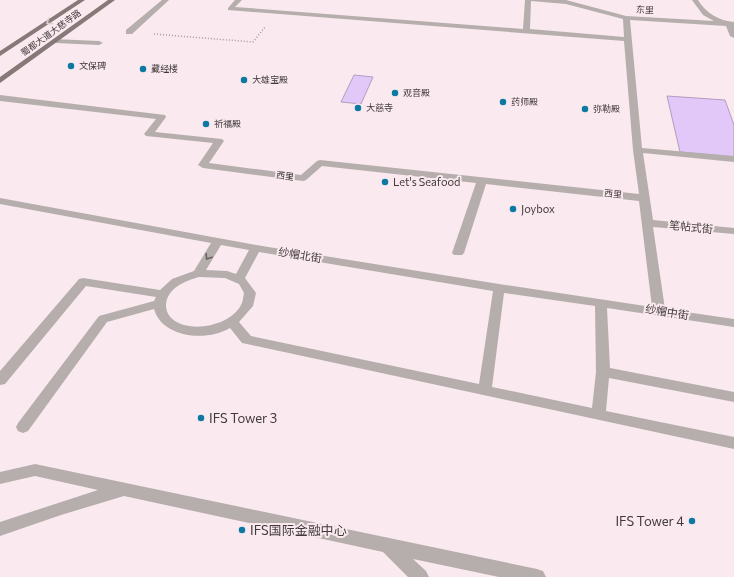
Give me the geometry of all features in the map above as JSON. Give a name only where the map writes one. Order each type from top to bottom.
[{"type":"main road","name":"蜀都大道大慈寺路","points":[[0,54],[82,0]]},
{"type":"main road","name":"蜀都大道大慈寺路","points":[[0,81],[112,0]]},
{"type":"street","points":[[129,32],[166,0]]},
{"type":"street","points":[[239,0],[230,9],[628,39]]},
{"type":"street","points":[[526,31],[528,0]]},
{"type":"street","name":"东里","points":[[533,0],[566,2],[626,18],[732,24]]},
{"type":"street","points":[[597,0],[600,12]]},
{"type":"street","points":[[695,0],[702,12],[710,17],[732,24],[734,36]]},
{"type":"street","points":[[626,18],[638,150],[659,311]]},
{"type":"street","points":[[56,40],[99,43]]},
{"type":"street","name":"西里","points":[[0,98],[162,117],[149,134],[219,141],[202,165],[303,178],[320,163],[644,198]]},
{"type":"street","points":[[638,150],[734,159]]},
{"type":"street","points":[[458,253],[482,180]]},
{"type":"street","name":"纱帽北街","points":[[0,201],[256,248],[499,288],[601,302]]},
{"type":"street","name":"笔帖式街","points":[[648,223],[734,231]]},
{"type":"street","points":[[198,273],[218,241]]},
{"type":"street","points":[[239,279],[256,248]]},
{"type":"street","points":[[198,273],[220,273],[239,279],[248,286],[251,296],[249,306],[243,315],[219,328],[204,331],[190,331],[167,322],[160,314],[161,299],[171,285],[183,278],[198,273]]},
{"type":"street","points":[[0,380],[84,282],[161,299]]},
{"type":"street","points":[[484,390],[499,288]]},
{"type":"street","points":[[23,427],[103,319],[161,299]]},
{"type":"street","points":[[599,414],[603,372],[601,302]]},
{"type":"street","name":"纱帽中街","points":[[601,302],[734,323]]},
{"type":"street","points":[[232,322],[247,340],[734,442]]},
{"type":"street","points":[[603,372],[734,397]]},
{"type":"street","points":[[0,478],[35,470],[537,577]]},
{"type":"street","points":[[0,529],[122,489]]},
{"type":"street","points":[[388,546],[420,577]]},
{"type":"path","points":[[129,32],[253,42],[277,13]]},
{"type":"shaded area","points":[[354,75],[373,77],[361,104],[341,102]]},
{"type":"shaded area","points":[[667,96],[725,100],[734,125],[734,157],[680,152]]},
{"type":"place","name":"文保碑","points":[[71,66]]},
{"type":"place","name":"藏经楼","points":[[143,69]]},
{"type":"place","name":"大雄宝殿","points":[[244,80]]},
{"type":"place","name":"观音殿","points":[[395,93]]},
{"type":"place","name":"药师殿","points":[[503,102]]},
{"type":"place","name":"大慈寺","points":[[358,108]]},
{"type":"place","name":"弥勒殿","points":[[585,109]]},
{"type":"place","name":"祈福殿","points":[[206,124]]},
{"type":"place","name":"Let's Seafood","points":[[385,182]]},
{"type":"place","name":"Joybox","points":[[513,209]]},
{"type":"place","name":"IFS Tower 3","points":[[201,418]]},
{"type":"place","name":"IFS Tower 4","points":[[692,521]]},
{"type":"place","name":"IFS国际金融中心","points":[[242,530]]}]
